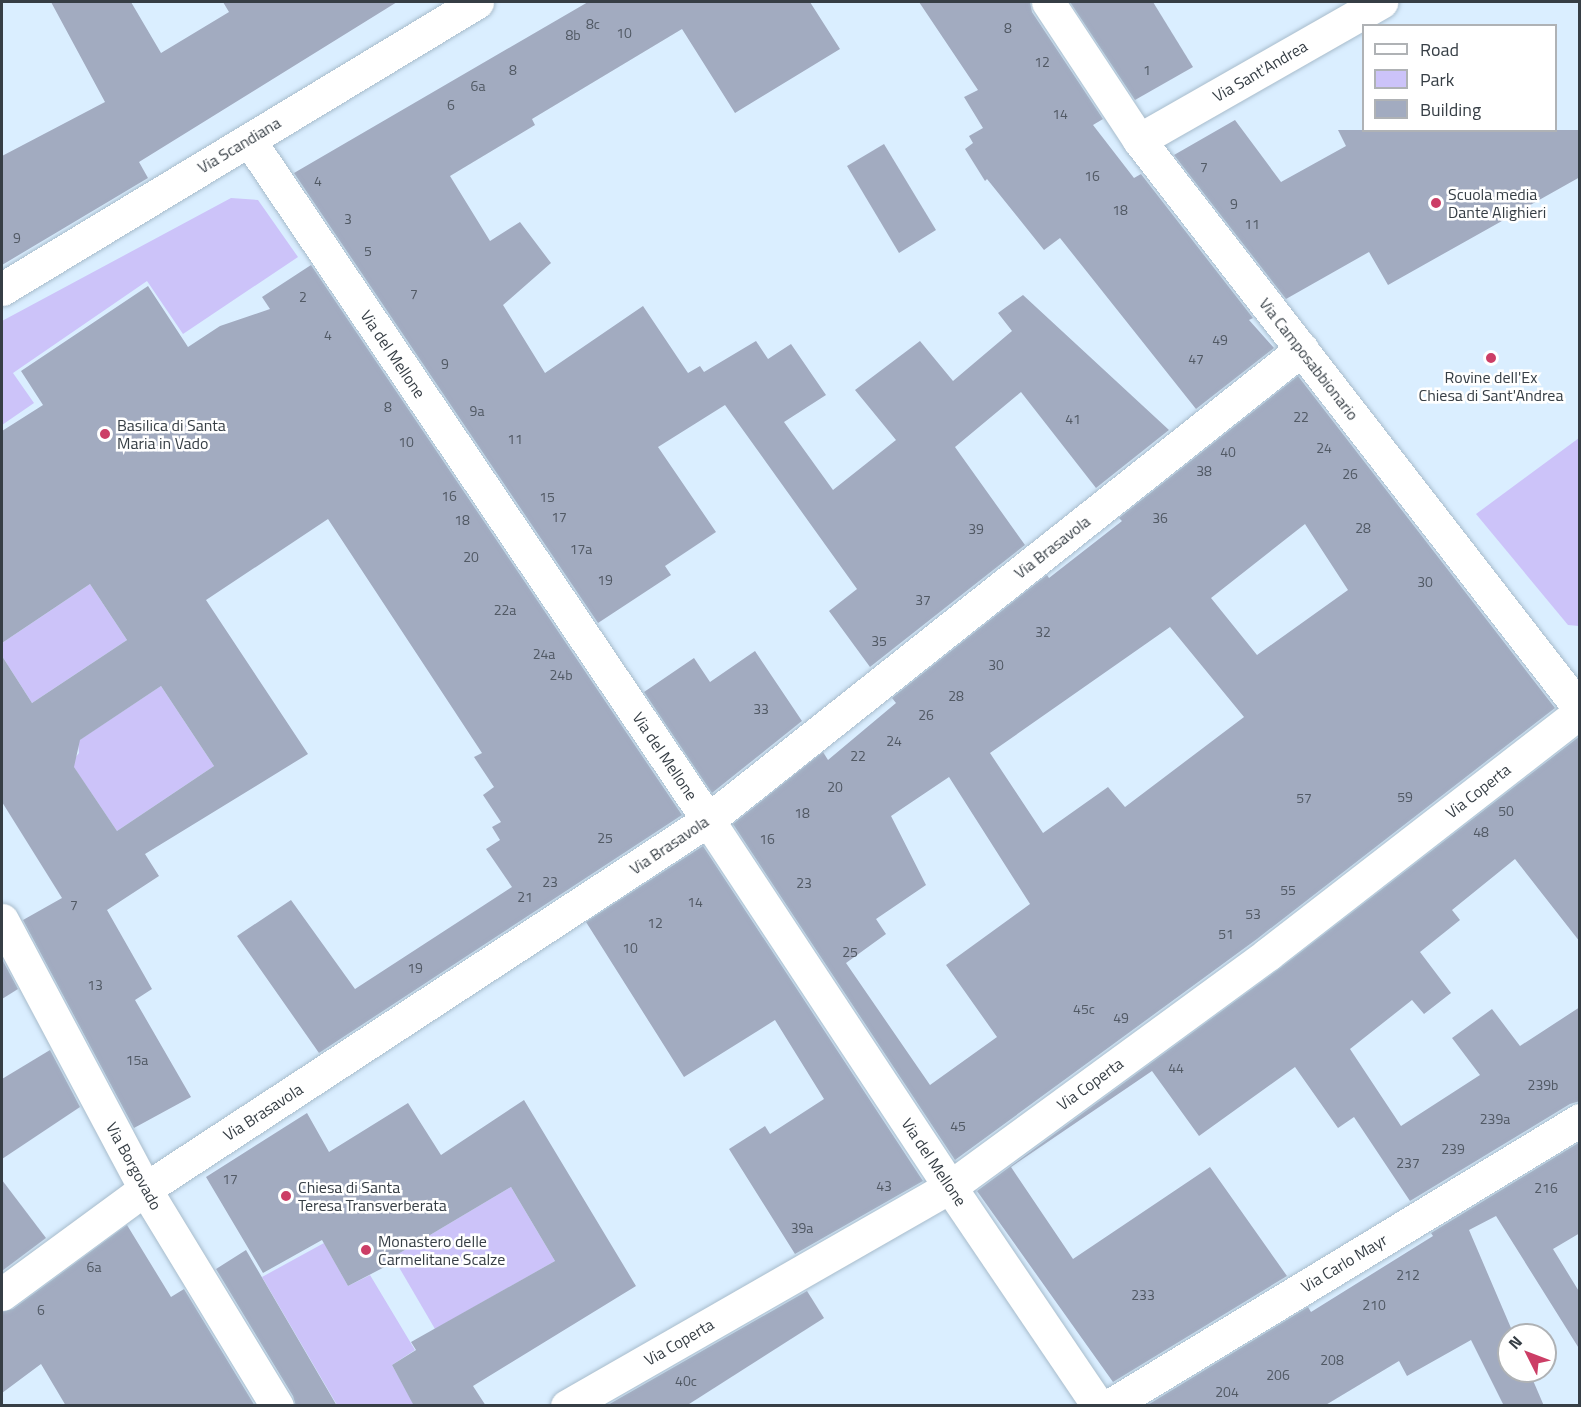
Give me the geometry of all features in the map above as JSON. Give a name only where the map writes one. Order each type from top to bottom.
[{"type":"street","name":"Via Scandiana","points":[[2,289],[477,2]]},
{"type":"street","name":"Via Camposabbionario","points":[[1048,2],[1139,140],[1580,710]]},
{"type":"street","name":"Via Sant'Andrea","points":[[1139,140],[1381,2]]},
{"type":"street","name":"Via del Mellone","points":[[249,140],[708,820],[950,1187],[1098,1406]]},
{"type":"street","name":"Via Brasavola","points":[[2,1294],[146,1190],[708,820],[1302,349]]},
{"type":"street","name":"Via Coperta","points":[[567,1406],[950,1187],[1268,954],[1580,710]]},
{"type":"street","name":"Via Borgovado","points":[[2,920],[146,1190],[277,1406]]},
{"type":"street","name":"Via Carlo Mayr","points":[[1109,1406],[1580,1120]]},
{"type":"green space","points":[[231,198],[258,200],[298,257],[183,334],[147,281],[13,373],[34,403],[2,425],[2,321]]},
{"type":"green space","points":[[1579,438],[1580,626],[1568,625],[1476,514]]},
{"type":"green space","points":[[90,584],[127,640],[32,703],[2,656],[2,643]]},
{"type":"green space","points":[[161,686],[214,766],[117,831],[71,763],[79,753],[78,741]]},
{"type":"green space","points":[[511,1187],[555,1261],[435,1329],[393,1257]]},
{"type":"green space","points":[[324,1243],[348,1286],[370,1275],[415,1350],[392,1365],[414,1405],[337,1405],[262,1277]]},
{"type":"building","points":[[51,2],[131,2],[161,53],[229,12],[223,2],[397,2],[139,162],[148,178],[2,265],[2,156],[105,102]]},
{"type":"building","points":[[588,2],[810,2],[840,49],[735,113],[682,29],[532,119],[535,125],[450,176],[490,241],[520,222],[551,263],[503,305],[545,373],[643,306],[688,373],[700,366],[704,372],[756,341],[768,359],[791,344],[826,395],[784,422],[833,490],[896,440],[855,390],[920,341],[953,381],[1012,331],[998,313],[1023,295],[1169,430],[1096,488],[1021,392],[955,447],[1025,545],[870,667],[829,611],[857,589],[725,405],[658,447],[716,532],[665,566],[671,575],[598,623],[294,173]]},
{"type":"building","points":[[919,2],[1030,2],[1032,12],[1103,119],[1093,125],[1134,178],[1141,174],[1253,318],[1249,320],[1274,348],[1196,409],[1060,238],[1044,250],[987,179],[985,181],[965,149],[973,143],[969,136],[983,128],[964,97],[978,90]]},
{"type":"building","points":[[1070,2],[1153,2],[1193,67],[1135,100]]},
{"type":"building","points":[[1235,120],[1281,182],[1346,146],[1338,130],[1557,132],[1557,130],[1580,130],[1580,177],[1388,285],[1369,252],[1286,299],[1174,155]]},
{"type":"building","points":[[884,144],[936,230],[899,253],[847,166]]},
{"type":"building","points":[[311,265],[682,815],[319,1053],[237,936],[291,900],[355,989],[512,887],[486,849],[500,840],[492,827],[501,822],[483,795],[494,787],[474,757],[482,753],[328,519],[206,600],[308,754],[145,854],[159,876],[107,910],[152,989],[135,1000],[191,1097],[134,1128],[23,920],[62,898],[2,802],[2,656],[32,703],[127,640],[90,584],[2,643],[2,431],[43,405],[21,371],[148,286],[188,347],[220,326],[270,309],[262,297]],"holes":[[[161,686],[214,766],[117,831],[74,767],[80,740]]]},
{"type":"building","points":[[1298,376],[1555,708],[1257,939],[955,1160],[733,824],[823,752],[828,760],[896,703],[892,698],[1047,575],[1049,578],[1122,521],[1119,518]],"holes":[[[1305,524],[1348,590],[1257,655],[1211,598]],[[1170,627],[1244,717],[1125,807],[1108,787],[1043,833],[990,753]],[[949,777],[1030,904],[946,965],[997,1037],[930,1085],[846,963],[886,934],[876,919],[926,885],[891,816]]]},
{"type":"building","points":[[755,651],[802,721],[712,793],[644,692],[694,658],[710,682]]},
{"type":"building","points":[[1580,736],[1580,942],[1515,859],[1452,910],[1460,920],[1420,952],[1451,993],[1424,1014],[1412,1000],[1350,1049],[1401,1126],[1480,1075],[1452,1038],[1492,1009],[1520,1046],[1580,1007],[1580,1101],[1570,1104],[1410,1201],[1354,1117],[1338,1128],[1295,1067],[1199,1136],[1152,1071],[1011,1167],[1073,1259],[1210,1167],[1287,1276],[1113,1382],[977,1191],[1279,969]]},
{"type":"building","points":[[703,846],[923,1181],[795,1254],[729,1149],[765,1126],[770,1134],[824,1099],[775,1020],[684,1077],[586,922]]},
{"type":"building","points":[[2,959],[18,989],[2,999]]},
{"type":"building","points":[[50,1050],[80,1107],[2,1159],[2,1079]]},
{"type":"building","name":"Monastero delle Carmelitane Scalze","points":[[524,1100],[636,1286],[473,1386],[486,1406],[414,1406],[392,1365],[416,1350],[411,1342],[555,1261],[511,1187],[393,1257],[396,1261],[348,1286],[322,1240],[263,1273],[206,1177],[307,1113],[329,1152],[408,1103],[441,1155]]},
{"type":"building","points":[[1580,1142],[1580,1233],[1553,1249],[1580,1293],[1580,1350],[1496,1216],[1469,1230],[1509,1323],[1497,1323],[1497,1383],[1534,1383],[1544,1406],[1504,1406],[1471,1340],[1407,1376],[1399,1361],[1324,1406],[1146,1406],[1308,1307],[1311,1312],[1433,1236],[1431,1233]]},
{"type":"building","points":[[2,1180],[46,1238],[2,1271]]},
{"type":"building","points":[[127,1225],[171,1297],[184,1289],[255,1406],[66,1406],[41,1364],[2,1393],[2,1312],[13,1309]]},
{"type":"building","points":[[246,1250],[337,1406],[296,1406],[293,1396],[216,1269]]},
{"type":"building","points":[[807,1291],[824,1318],[686,1406],[606,1406]]},
{"type":"place","name":"Scuola media Dante Alighieri","points":[[1436,203]]},
{"type":"place","name":"Rovine dell'Ex Chiesa di Sant'Andrea","points":[[1491,358]]},
{"type":"place","name":"Basilica di Santa Maria in Vado","points":[[105,434]]},
{"type":"place","name":"Chiesa di Santa Teresa Transverberata","points":[[286,1196]]},
{"type":"place","name":"Monastero delle Carmelitane Scalze","points":[[366,1250]]}]
